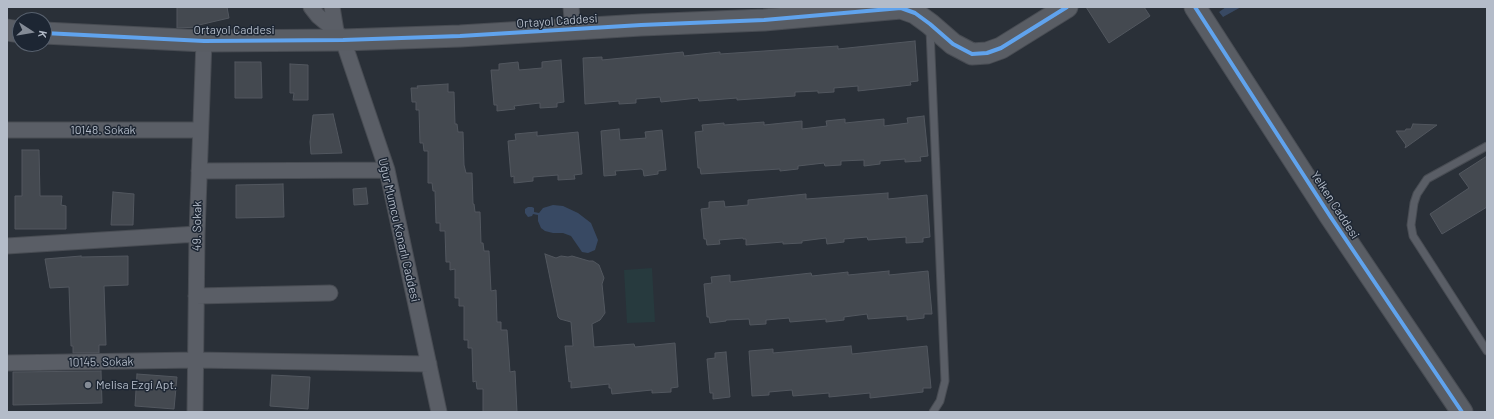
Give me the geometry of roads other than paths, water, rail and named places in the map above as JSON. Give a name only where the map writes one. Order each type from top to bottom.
[{"type":"street","points":[[311,7],[318,16],[339,35]]},
{"type":"street","name":"Uğur Mumcu Konarlı Caddesi","points":[[332,7],[339,35],[387,170],[439,412]]},
{"type":"street","points":[[571,7],[573,30]]},
{"type":"street","name":"Yelken Caddesi","points":[[1195,7],[1330,216],[1462,412]]},
{"type":"street","name":"Ortayol Caddesi","points":[[52,33],[204,41],[339,35],[460,36],[573,30],[760,14],[901,8],[915,13],[953,44],[972,54],[987,53],[1001,48],[1062,8]]},
{"type":"street","name":"49. Sokak","points":[[195,412],[197,234],[204,41]]},
{"type":"street","name":"10148. Sokak","points":[[7,130],[200,130]]},
{"type":"street","points":[[199,171],[387,170]]},
{"type":"street","points":[[7,246],[197,234]]},
{"type":"street","points":[[196,296],[330,294]]},
{"type":"street","name":"10145. Sokak","points":[[7,363],[196,360],[429,364]]},
{"type":"lane","points":[[930,24],[945,381],[940,401],[933,412]]},
{"type":"lane","points":[[1487,146],[1427,179],[1417,194],[1414,203],[1411,225],[1413,236],[1487,351]]},
{"type":"water","points":[[1226,7],[1241,7],[1223,17],[1219,12]]},
{"type":"water","points":[[553,205],[563,206],[578,213],[591,223],[598,240],[595,250],[588,253],[582,252],[571,236],[563,233],[545,231],[541,228],[538,221],[538,215],[533,214],[532,216],[528,217],[525,213],[525,209],[528,207],[534,208],[534,212],[539,213],[543,208]]},
{"type":"place","name":"Melisa Ezgi Apt.","points":[[88,385]]}]
